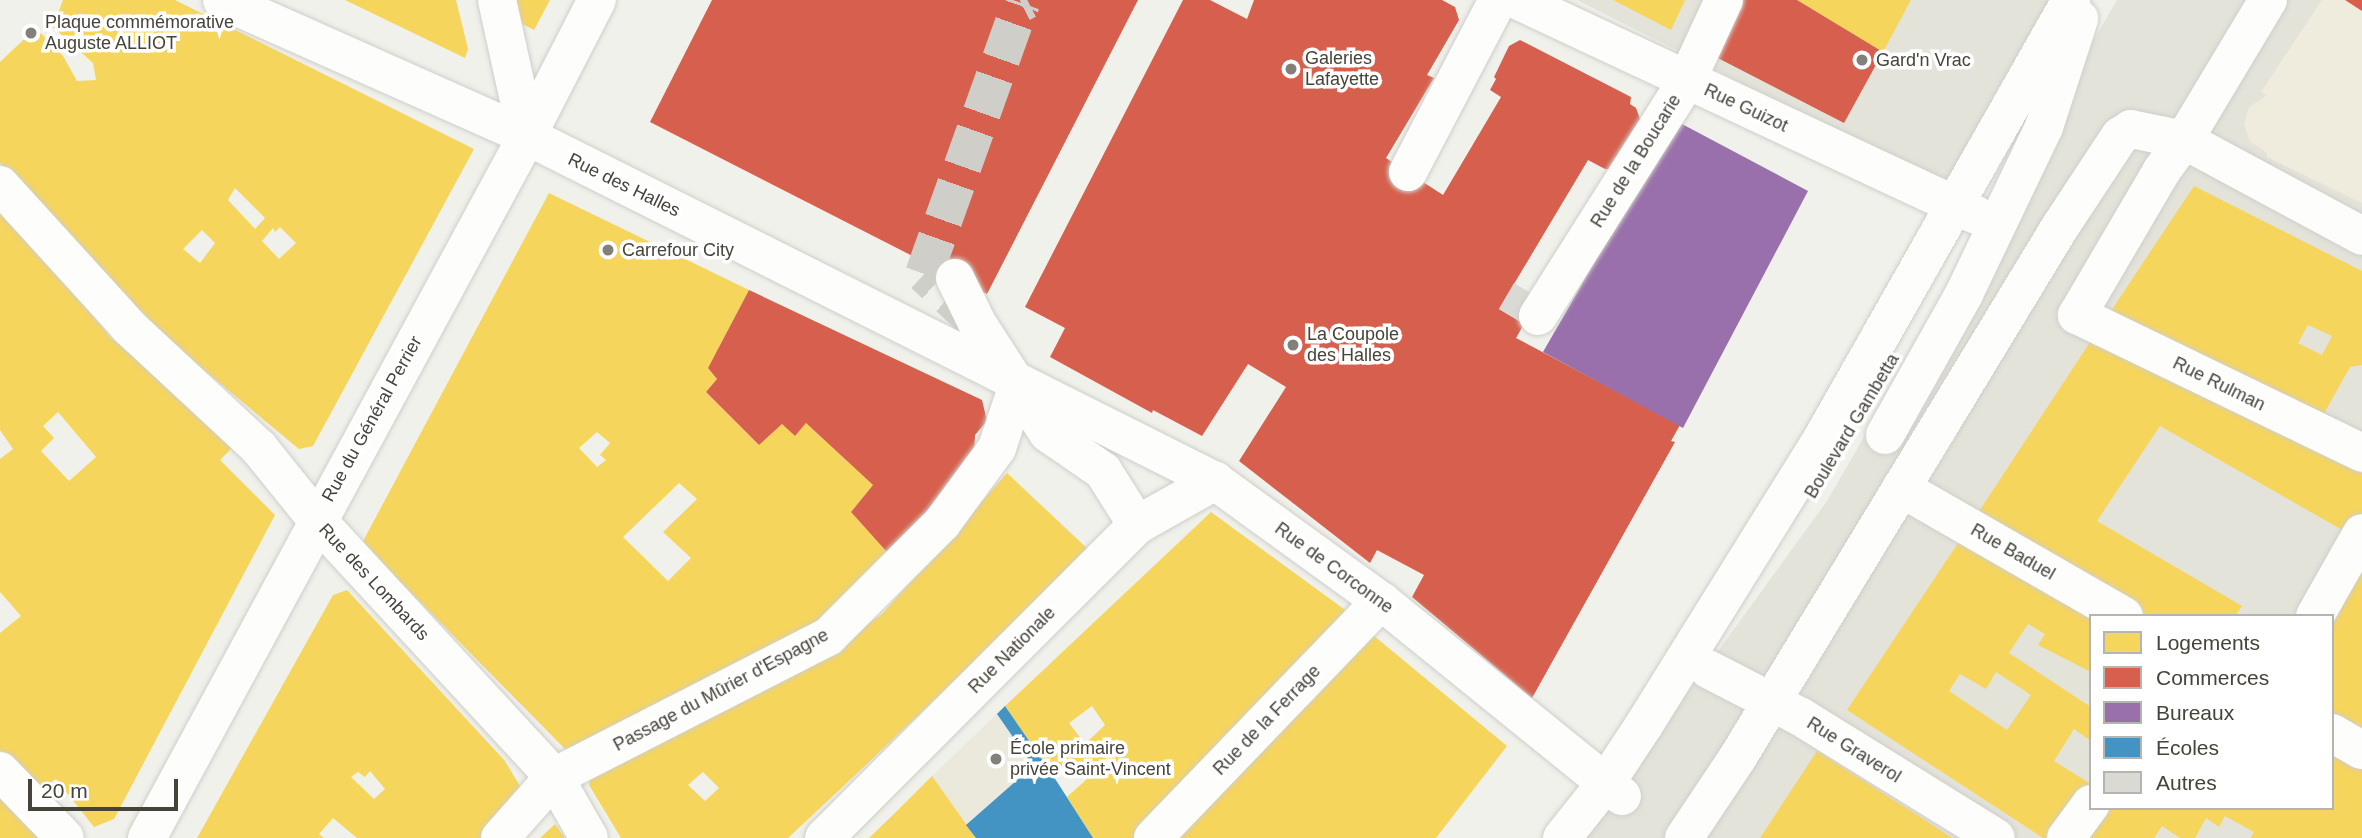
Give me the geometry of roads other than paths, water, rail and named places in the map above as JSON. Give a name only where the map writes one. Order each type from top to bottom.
[{"type":"street","name":"Rue des Halles","points":[[222,0],[527,136],[1018,385]]},
{"type":"street","points":[[497,0],[527,136]]},
{"type":"street","name":"Rue du Général Perrier","points":[[147,838],[527,136],[597,0]]},
{"type":"street","points":[[1408,172],[1498,0]]},
{"type":"street","name":"Rue Guizot","points":[[1517,0],[1966,211]]},
{"type":"street","name":"Rue de la Boucarie","points":[[1538,316],[1687,80],[1724,0]]},
{"type":"street","points":[[2184,140],[2268,0]]},
{"type":"street","points":[[1562,838],[1613,790],[1818,446],[1966,211],[2080,5]]},
{"type":"street","points":[[1885,435],[1964,294],[2044,127],[2080,5]]},
{"type":"street","points":[[1684,838],[1771,703],[2060,227],[2120,136],[2131,129],[2184,140],[2362,236]]},
{"type":"street","name":"Rue Rulman","points":[[2184,140],[2161,172],[2077,315],[2362,453]]},
{"type":"street","name":"Rue des Lombards","points":[[0,185],[130,327],[260,448],[317,520],[554,777],[589,838]]},
{"type":"street","name":"Boulevard Gambetta","points":[[1592,838],[1613,790],[1707,669],[1834,459],[1966,211]]},
{"type":"street","points":[[956,278],[977,323],[1048,433],[1103,471],[1137,525]]},
{"type":"street","name":"Rue de Corconne","points":[[1018,385],[1215,481],[1381,601],[1613,790]]},
{"type":"street","name":"Passage du Mûrier d'Espagne","points":[[554,777],[828,637],[942,523],[997,448],[1018,385]]},
{"type":"street","name":"Rue Nationale","points":[[824,838],[1137,525],[1215,481]]},
{"type":"street","name":"Rue Baduel","points":[[1901,488],[2121,614]]},
{"type":"street","points":[[2316,614],[2362,533]]},
{"type":"street","name":"Rue de la Ferrage","points":[[1153,838],[1381,601]]},
{"type":"street","name":"Rue Graverol","points":[[1707,669],[1801,717],[1996,838]]},
{"type":"street","points":[[2334,734],[2362,750]]},
{"type":"street","points":[[0,771],[65,838]]},
{"type":"street","points":[[500,838],[554,777]]},
{"type":"street","points":[[2066,838],[2089,807]]},
{"type":"tunnel","points":[[977,323],[924,274],[1021,3],[1027,0]]},
{"type":"place","name":"Plaque commémorative Auguste ALLIOT","points":[[31,33]]},
{"type":"place","name":"Gard'n Vrac","points":[[1862,60]]},
{"type":"place","name":"Galeries Lafayette","points":[[1291,69]]},
{"type":"place","name":"Carrefour City","points":[[608,250]]},
{"type":"place","name":"La Coupole des Halles","points":[[1293,345]]},
{"type":"place","name":"École primaire privée Saint-Vincent","points":[[996,759]]}]
